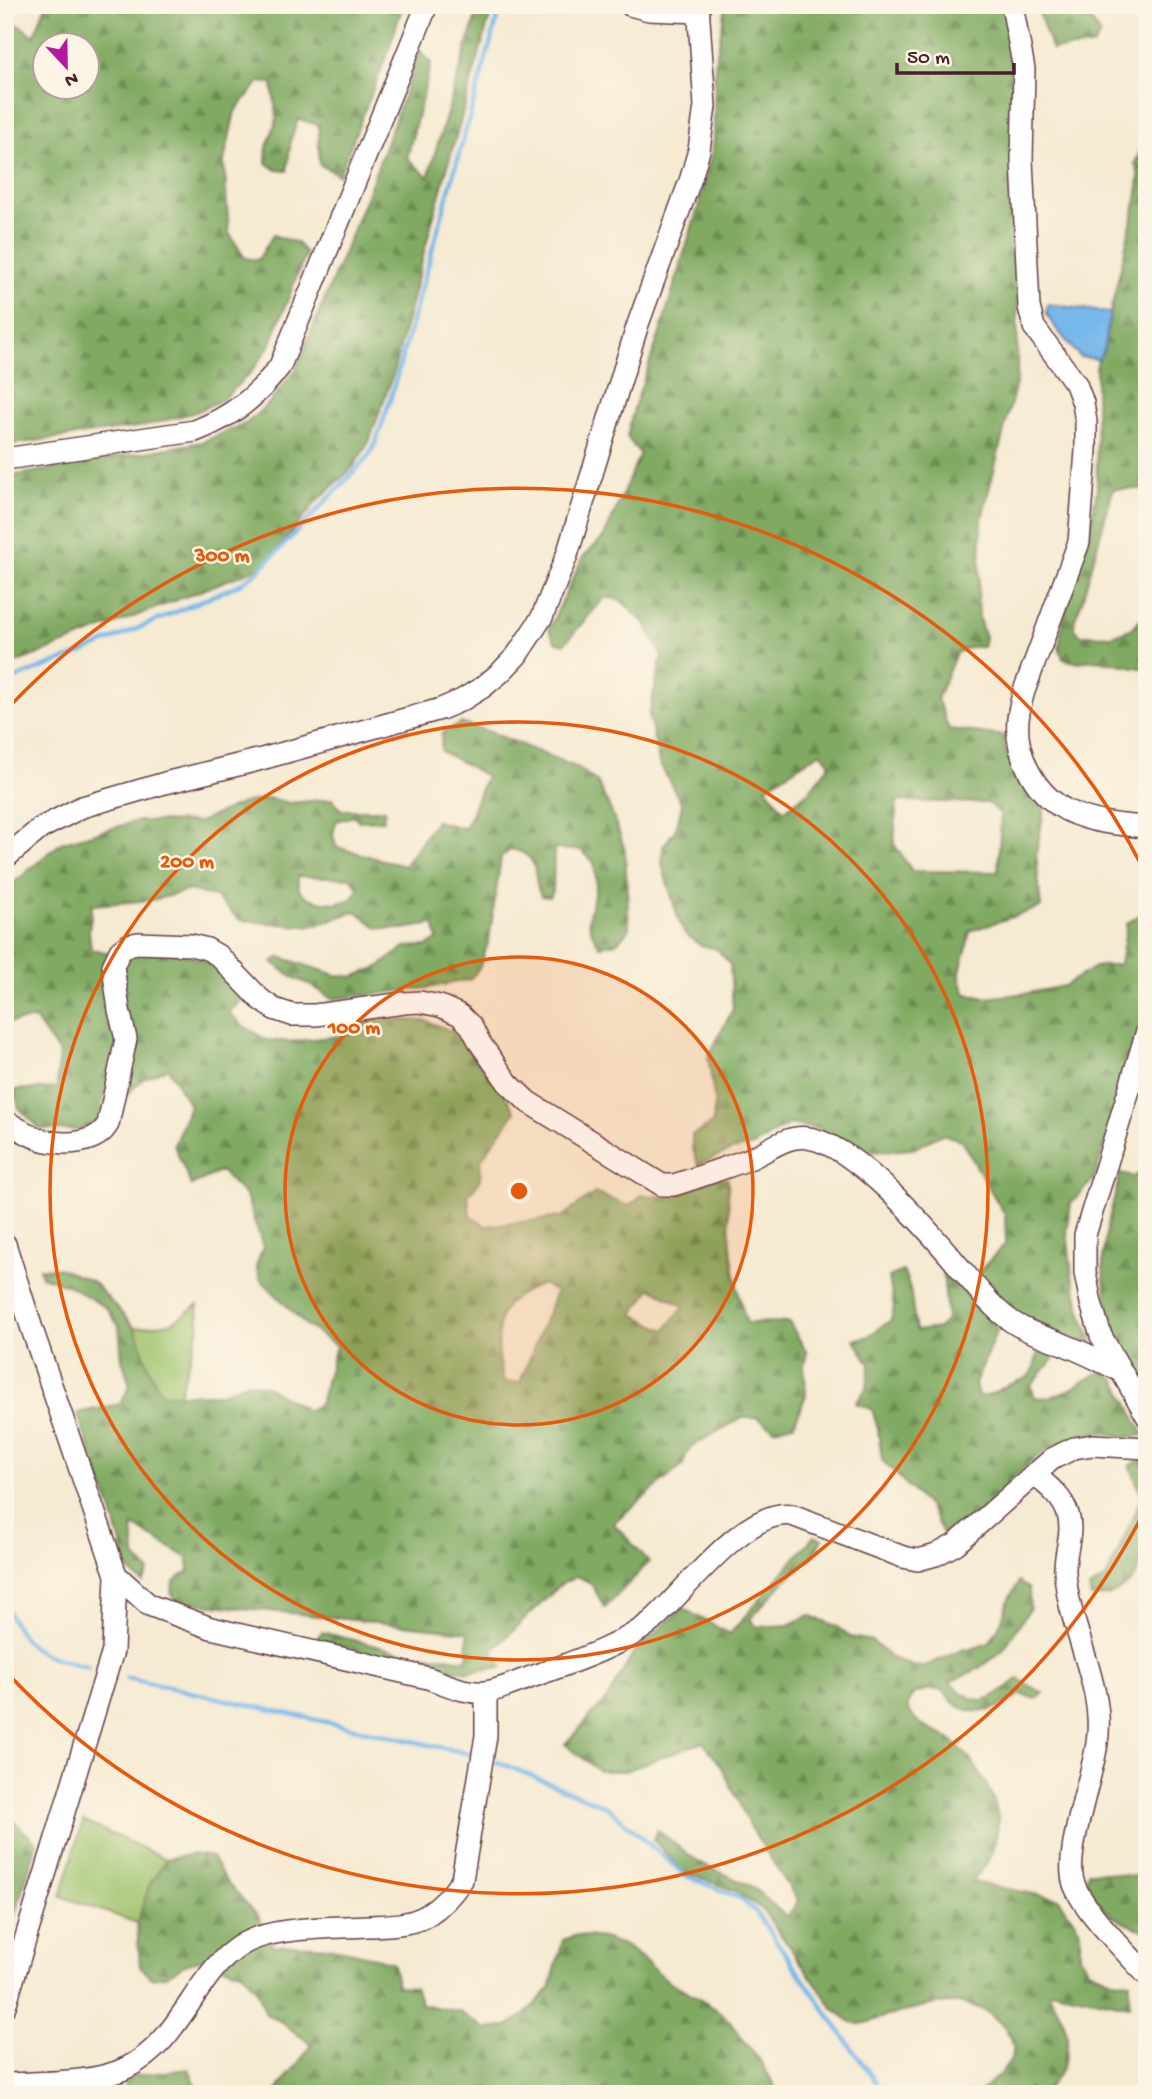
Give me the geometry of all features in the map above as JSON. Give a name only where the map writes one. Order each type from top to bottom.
[{"type":"street","points":[[5,459],[195,431],[238,410],[268,383],[280,366],[427,5]]},
{"type":"street","points":[[5,858],[41,828],[82,807],[441,709],[483,687],[517,655],[542,617],[567,555],[638,324],[694,169],[703,128],[705,106],[699,9],[649,10],[630,5]]},
{"type":"street","points":[[1012,5],[1024,69],[1022,160],[1029,307],[1034,327],[1076,384],[1083,403],[1086,432],[1079,542],[1024,691],[1018,713],[1017,731],[1020,748],[1033,779],[1048,796],[1068,811],[1089,818],[1147,827]]},
{"type":"street","points":[[5,1121],[45,1141],[77,1142],[103,1133],[108,1125],[126,1039],[113,966],[116,959],[120,951],[128,945],[138,943],[191,945],[207,949],[219,956],[260,999],[274,1009],[292,1015],[315,1015],[419,1003],[440,1006],[460,1015],[471,1026],[508,1083],[528,1102],[662,1185],[674,1185],[747,1161],[778,1144],[796,1138],[808,1138],[822,1143],[850,1157],[898,1199],[961,1268],[982,1296],[1009,1321],[1089,1354],[1122,1372]]},
{"type":"street","points":[[1147,1031],[1085,1235],[1085,1273],[1101,1336],[1147,1416]]},
{"type":"street","points":[[5,1244],[116,1576],[113,1651],[5,2006]]},
{"type":"street","points":[[116,1576],[149,1605],[211,1628],[428,1678],[463,1690],[486,1692],[581,1658],[628,1637],[651,1622],[710,1562],[751,1526],[770,1516],[792,1516],[903,1557],[918,1560],[936,1555],[956,1544],[1052,1459],[1074,1448],[1094,1445],[1147,1448]]},
{"type":"street","points":[[1034,1474],[1062,1501],[1068,1515],[1071,1530],[1065,1568],[1067,1591],[1098,1712],[1098,1742],[1073,1854],[1073,1884],[1083,1901],[1147,1975]]},
{"type":"street","points":[[5,2084],[108,2075],[141,2060],[161,2044],[209,1974],[232,1952],[254,1939],[280,1932],[393,1926],[428,1916],[449,1897],[462,1880],[485,1736],[486,1692]]},
{"type":"green space","points":[[46,5],[403,5],[388,52],[339,175],[319,164],[319,125],[298,119],[291,139],[287,171],[277,170],[266,163],[267,147],[277,119],[272,83],[259,82],[235,111],[224,161],[229,233],[245,258],[258,260],[273,235],[297,243],[306,253],[270,345],[252,371],[223,399],[196,412],[144,426],[5,445],[5,15],[32,35],[32,102],[102,102],[102,32],[36,32]]},
{"type":"green space","points":[[476,5],[493,5],[430,229],[393,374],[369,442],[353,467],[316,502],[264,566],[5,667],[5,477],[202,442],[247,423],[270,402],[296,369],[366,198],[420,51],[431,63],[407,158],[428,177],[478,9]]},
{"type":"green space","points":[[726,5],[1004,5],[1014,47],[1017,379],[982,518],[978,601],[979,619],[985,637],[983,647],[970,647],[956,653],[937,699],[949,729],[1004,736],[1006,753],[1044,810],[1036,854],[1041,907],[970,931],[960,974],[966,994],[985,998],[1029,993],[1064,986],[1095,967],[1120,964],[1127,923],[1147,910],[1147,1014],[1094,1179],[1071,1203],[1067,1231],[1072,1275],[1084,1321],[1095,1347],[1018,1316],[976,1275],[1006,1243],[1005,1215],[961,1140],[942,1134],[913,1149],[873,1152],[855,1150],[821,1129],[789,1124],[753,1146],[731,1150],[698,1165],[692,1146],[692,1135],[712,1124],[715,1104],[708,1057],[733,1009],[730,964],[717,949],[700,945],[685,934],[662,865],[663,846],[676,829],[682,804],[659,763],[649,715],[662,656],[644,622],[620,600],[605,597],[564,644],[555,641],[549,629],[583,557],[604,537],[640,454],[627,437],[700,201],[714,142],[715,64]],"holes":[[[821,752],[830,764],[808,792],[784,811],[766,787]],[[897,801],[988,803],[1001,814],[998,872],[912,871],[894,844]]]},
{"type":"green space","points":[[1036,5],[1063,5],[1069,15],[1092,21],[1100,35],[1094,45],[1052,50]]},
{"type":"green space","points":[[1147,20],[1147,117],[1139,56]]},
{"type":"green space","points":[[1147,129],[1147,489],[1113,489],[1074,628],[1080,635],[1112,636],[1131,629],[1147,612],[1147,669],[1096,660],[1076,662],[1063,659],[1059,647],[1063,621],[1097,490],[1096,369],[1103,352],[1138,194],[1139,176],[1135,163]]},
{"type":"green space","points":[[461,723],[490,732],[578,768],[597,782],[625,850],[629,930],[616,943],[600,946],[590,928],[589,916],[596,882],[594,862],[581,850],[554,849],[553,891],[550,897],[541,896],[532,862],[522,852],[512,849],[501,857],[489,940],[480,966],[471,979],[427,988],[332,999],[311,985],[292,977],[272,962],[280,957],[336,975],[353,977],[379,967],[405,947],[427,946],[438,939],[434,924],[401,929],[378,928],[356,911],[317,925],[299,926],[240,920],[215,897],[190,890],[153,900],[92,905],[89,932],[91,949],[124,956],[136,950],[173,951],[215,964],[243,999],[229,1012],[242,1025],[267,1040],[289,1042],[338,1036],[376,1019],[427,1021],[452,1031],[503,1091],[515,1112],[481,1160],[480,1180],[468,1196],[470,1215],[486,1226],[561,1217],[595,1193],[628,1206],[641,1195],[675,1197],[718,1177],[728,1179],[731,1252],[747,1323],[789,1322],[807,1353],[804,1365],[806,1395],[794,1424],[774,1429],[758,1418],[742,1418],[693,1445],[683,1465],[613,1523],[649,1562],[605,1608],[591,1583],[577,1576],[560,1585],[492,1651],[503,1667],[467,1672],[399,1660],[315,1640],[322,1632],[396,1651],[467,1660],[468,1632],[175,1599],[171,1592],[174,1581],[189,1571],[188,1558],[133,1526],[135,1557],[149,1571],[143,1583],[128,1570],[112,1512],[77,1413],[120,1404],[130,1386],[122,1359],[119,1326],[106,1308],[70,1286],[41,1276],[39,1268],[58,1268],[92,1281],[135,1328],[152,1376],[163,1394],[220,1394],[247,1382],[267,1386],[308,1411],[320,1403],[336,1346],[306,1325],[260,1279],[256,1266],[263,1247],[246,1196],[221,1171],[191,1185],[174,1145],[190,1106],[168,1068],[143,1079],[125,1097],[105,1093],[97,1120],[80,1130],[40,1129],[19,1108],[14,1090],[57,1088],[59,1053],[35,1019],[5,1023],[5,893],[61,843],[137,821],[199,822],[243,803],[269,798],[289,803],[332,799],[341,810],[385,810],[383,820],[359,821],[354,816],[336,821],[333,834],[336,847],[404,866],[436,821],[465,829],[486,776],[441,751],[442,733]],"holes":[[[298,876],[351,878],[358,888],[352,898],[347,900],[334,903],[319,901],[300,891]],[[542,1284],[556,1292],[520,1382],[504,1382],[499,1327],[506,1307],[520,1295]],[[651,1288],[684,1306],[665,1330],[633,1314]]]},
{"type":"green space","points":[[1147,1168],[1147,1375],[1128,1355],[1114,1325],[1106,1292],[1103,1253],[1120,1174],[1134,1177]]},
{"type":"green space","points":[[943,1268],[953,1276],[972,1303],[997,1330],[975,1384],[978,1396],[987,1396],[1027,1378],[1034,1368],[1040,1344],[1059,1352],[1031,1386],[1035,1397],[1061,1394],[1101,1371],[1116,1380],[1144,1435],[1128,1437],[1096,1433],[1073,1438],[1052,1447],[1017,1473],[954,1537],[944,1535],[929,1507],[882,1460],[872,1409],[856,1403],[867,1387],[870,1364],[854,1339],[867,1337],[891,1320],[894,1307],[889,1277],[903,1271],[910,1288],[916,1331],[940,1328],[947,1318]]},
{"type":"green space","points":[[198,1305],[199,1328],[179,1394],[163,1394],[152,1376],[135,1328],[171,1323]]},
{"type":"green space","points":[[1141,1459],[1147,1459],[1147,1557],[1131,1582],[1121,1590],[1110,1595],[1091,1597],[1089,1588],[1106,1579],[1142,1496],[1130,1466]]},
{"type":"green space","points":[[814,1536],[823,1539],[813,1555],[750,1619],[757,1627],[788,1625],[810,1615],[836,1626],[850,1637],[872,1641],[891,1658],[911,1665],[925,1666],[964,1649],[989,1643],[1019,1582],[1029,1589],[1030,1608],[1003,1650],[978,1669],[950,1682],[976,1700],[984,1700],[999,1693],[1018,1679],[1043,1693],[1036,1699],[1020,1694],[1006,1704],[983,1712],[966,1710],[956,1705],[943,1690],[925,1690],[913,1694],[907,1705],[915,1720],[945,1736],[960,1748],[975,1766],[992,1797],[998,1818],[995,1842],[990,1858],[973,1882],[1059,1899],[1080,1930],[1080,1956],[1089,1970],[1112,1980],[1130,1982],[1129,2006],[1054,1991],[1049,1994],[1063,2019],[1067,2034],[1067,2053],[1061,2070],[1043,2094],[977,2094],[1005,2068],[1013,2052],[1009,2034],[996,2019],[983,2010],[968,2004],[937,2004],[860,2024],[853,2022],[833,2008],[762,1909],[733,1890],[682,1871],[653,1839],[657,1830],[698,1862],[751,1886],[787,1917],[798,1901],[750,1826],[722,1767],[703,1742],[625,1771],[599,1771],[565,1744],[607,1699],[633,1654],[682,1608],[730,1634]]},
{"type":"green space","points":[[5,1808],[11,1819],[37,1843],[5,1946]]},
{"type":"green space","points":[[83,1821],[166,1859],[150,1883],[137,1923],[61,1896]]},
{"type":"green space","points":[[194,1854],[212,1857],[225,1880],[258,1916],[273,1946],[334,1948],[393,1963],[397,1986],[415,1987],[421,2004],[460,2012],[486,2029],[505,2027],[525,2015],[550,1988],[563,1940],[577,1935],[603,1938],[623,1945],[668,1981],[723,2014],[762,2063],[779,2094],[274,2094],[312,2045],[266,2014],[257,1990],[243,1973],[204,1959],[188,1963],[166,1976],[152,1978],[140,1967],[137,1923],[150,1883],[166,1859]]},
{"type":"green space","points":[[1088,1871],[1147,1878],[1147,1931],[1122,1922],[1101,1906],[1086,1881]]},
{"type":"green space","points":[[189,2069],[200,2094],[120,2094],[131,2076]]},
{"type":"water","points":[[1048,304],[1110,313],[1103,352],[1098,359],[1080,357],[1046,313]]},
{"type":"waterway","points":[[5,682],[79,654],[240,584],[256,573],[369,456],[390,400],[501,5]]},
{"type":"waterway","points":[[5,1605],[20,1634],[36,1650],[88,1667]]},
{"type":"waterway","points":[[127,1678],[471,1754]]},
{"type":"waterway","points":[[495,1761],[607,1807],[686,1876],[740,1898],[756,1912],[884,2094]]}]
